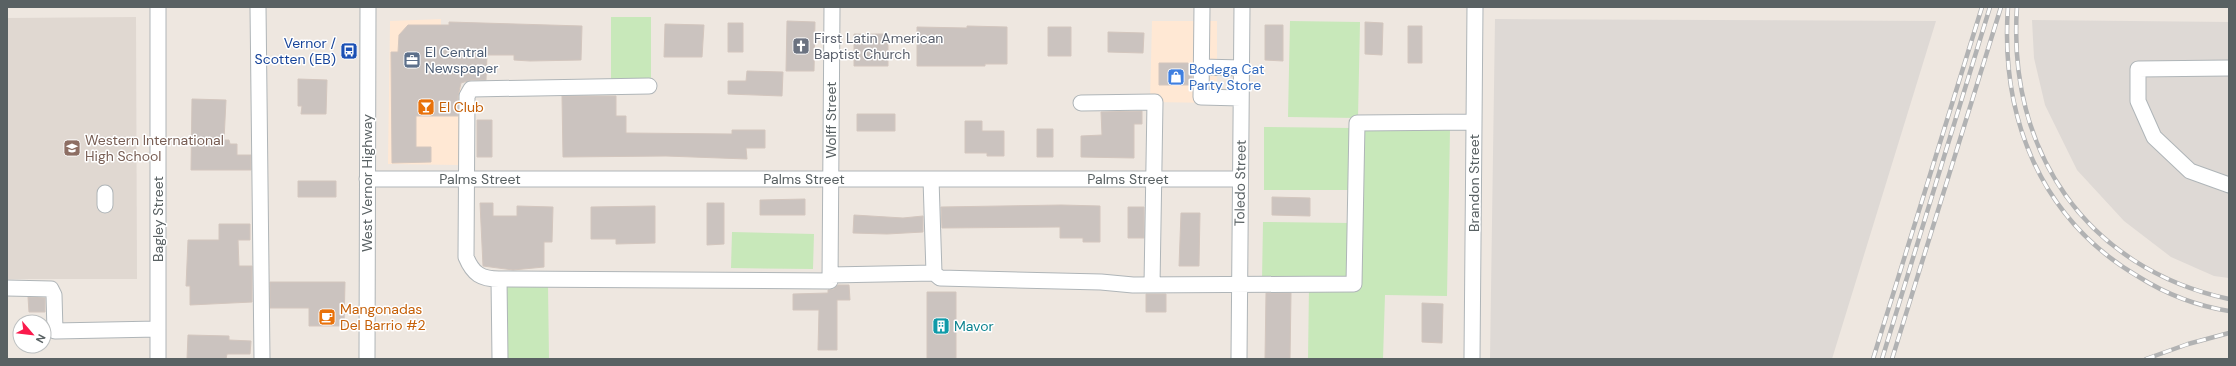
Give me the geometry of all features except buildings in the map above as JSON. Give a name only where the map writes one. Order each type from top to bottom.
[{"type":"street","name":"Bagley Street","points":[[158,7],[158,359]]},
{"type":"street","points":[[258,7],[262,359]]},
{"type":"street","name":"West Vernor Highway","points":[[367,359],[368,7]]},
{"type":"street","name":"Wolff Street","points":[[830,278],[832,7]]},
{"type":"street","points":[[1202,7],[1201,97],[1241,98]]},
{"type":"street","name":"Toledo Street","points":[[1239,359],[1242,7]]},
{"type":"street","name":"Brandon Street","points":[[1472,359],[1475,7]]},
{"type":"street","points":[[1201,67],[1242,68]]},
{"type":"street","points":[[2229,68],[2138,69],[2138,101],[2154,137],[2190,171],[2229,186]]},
{"type":"street","points":[[649,86],[471,89],[467,96],[468,179],[466,257],[471,269],[482,276],[499,279],[830,278],[934,273],[940,278],[1101,282],[1152,285],[1354,284],[1357,123],[1474,122]]},
{"type":"street","points":[[1081,103],[1155,102],[1152,285]]},
{"type":"street","name":"Palms Street","points":[[367,179],[1240,179]]},
{"type":"street","points":[[931,179],[934,273]]},
{"type":"street","points":[[499,279],[500,359]]},
{"type":"street","points":[[7,288],[51,289],[54,295],[55,331],[158,329]]},
{"type":"shaded area","name":"Western International High School","points":[[136,17],[137,279],[7,279],[7,18]]},
{"type":"shaded area","points":[[441,19],[441,67],[461,67],[460,165],[388,164],[390,21]]},
{"type":"shaded area","points":[[1495,19],[1936,21],[1832,359],[1490,359]]},
{"type":"shaded area","points":[[2032,20],[2229,22],[2229,278],[2214,276],[2171,257],[2124,221],[2077,170],[2045,105],[2034,58]]},
{"type":"shaded area","points":[[1152,21],[1217,21],[1217,103],[1150,102]]},
{"type":"green space","points":[[611,17],[651,17],[651,82],[611,82]]},
{"type":"green space","points":[[1290,21],[1360,22],[1358,118],[1288,117]]},
{"type":"green space","points":[[1264,127],[1351,128],[1351,190],[1264,190]]},
{"type":"green space","points":[[1362,128],[1450,129],[1447,296],[1385,295],[1383,359],[1308,359],[1309,286],[1359,287]]},
{"type":"green space","points":[[1263,222],[1351,223],[1350,280],[1262,280]]},
{"type":"green space","points":[[732,232],[814,234],[813,269],[731,268]]},
{"type":"green space","points":[[506,285],[548,285],[549,359],[506,359]]},
{"type":"railway","points":[[1873,359],[1982,7]]},
{"type":"railway","points":[[1882,359],[1990,7]]},
{"type":"railway","points":[[1892,359],[2001,7]]},
{"type":"railway","points":[[2008,7],[2007,48],[2011,88],[2020,126],[2034,162],[2052,196],[2076,226],[2105,254],[2139,277],[2160,289],[2194,303],[2229,311]]},
{"type":"railway","points":[[2017,7],[2017,60],[2026,109],[2042,154],[2066,195],[2096,231],[2134,261],[2178,283],[2229,299]]},
{"type":"railway","points":[[2146,359],[2188,344],[2229,333]]},
{"type":"place","name":"First Latin American Baptist Church","points":[[801,46]]},
{"type":"place","name":"Vernor / Scotten (EB)","points":[[349,51]]},
{"type":"place","name":"El Central Newspaper","points":[[412,60]]},
{"type":"place","name":"Bodega Cat Party Store","points":[[1176,77]]},
{"type":"place","name":"El Club","points":[[426,107]]},
{"type":"place","name":"Western International High School","points":[[72,148]]},
{"type":"place","name":"Mangonadas Del Barrio #2","points":[[327,317]]},
{"type":"place","name":"Mavor","points":[[941,326]]}]
